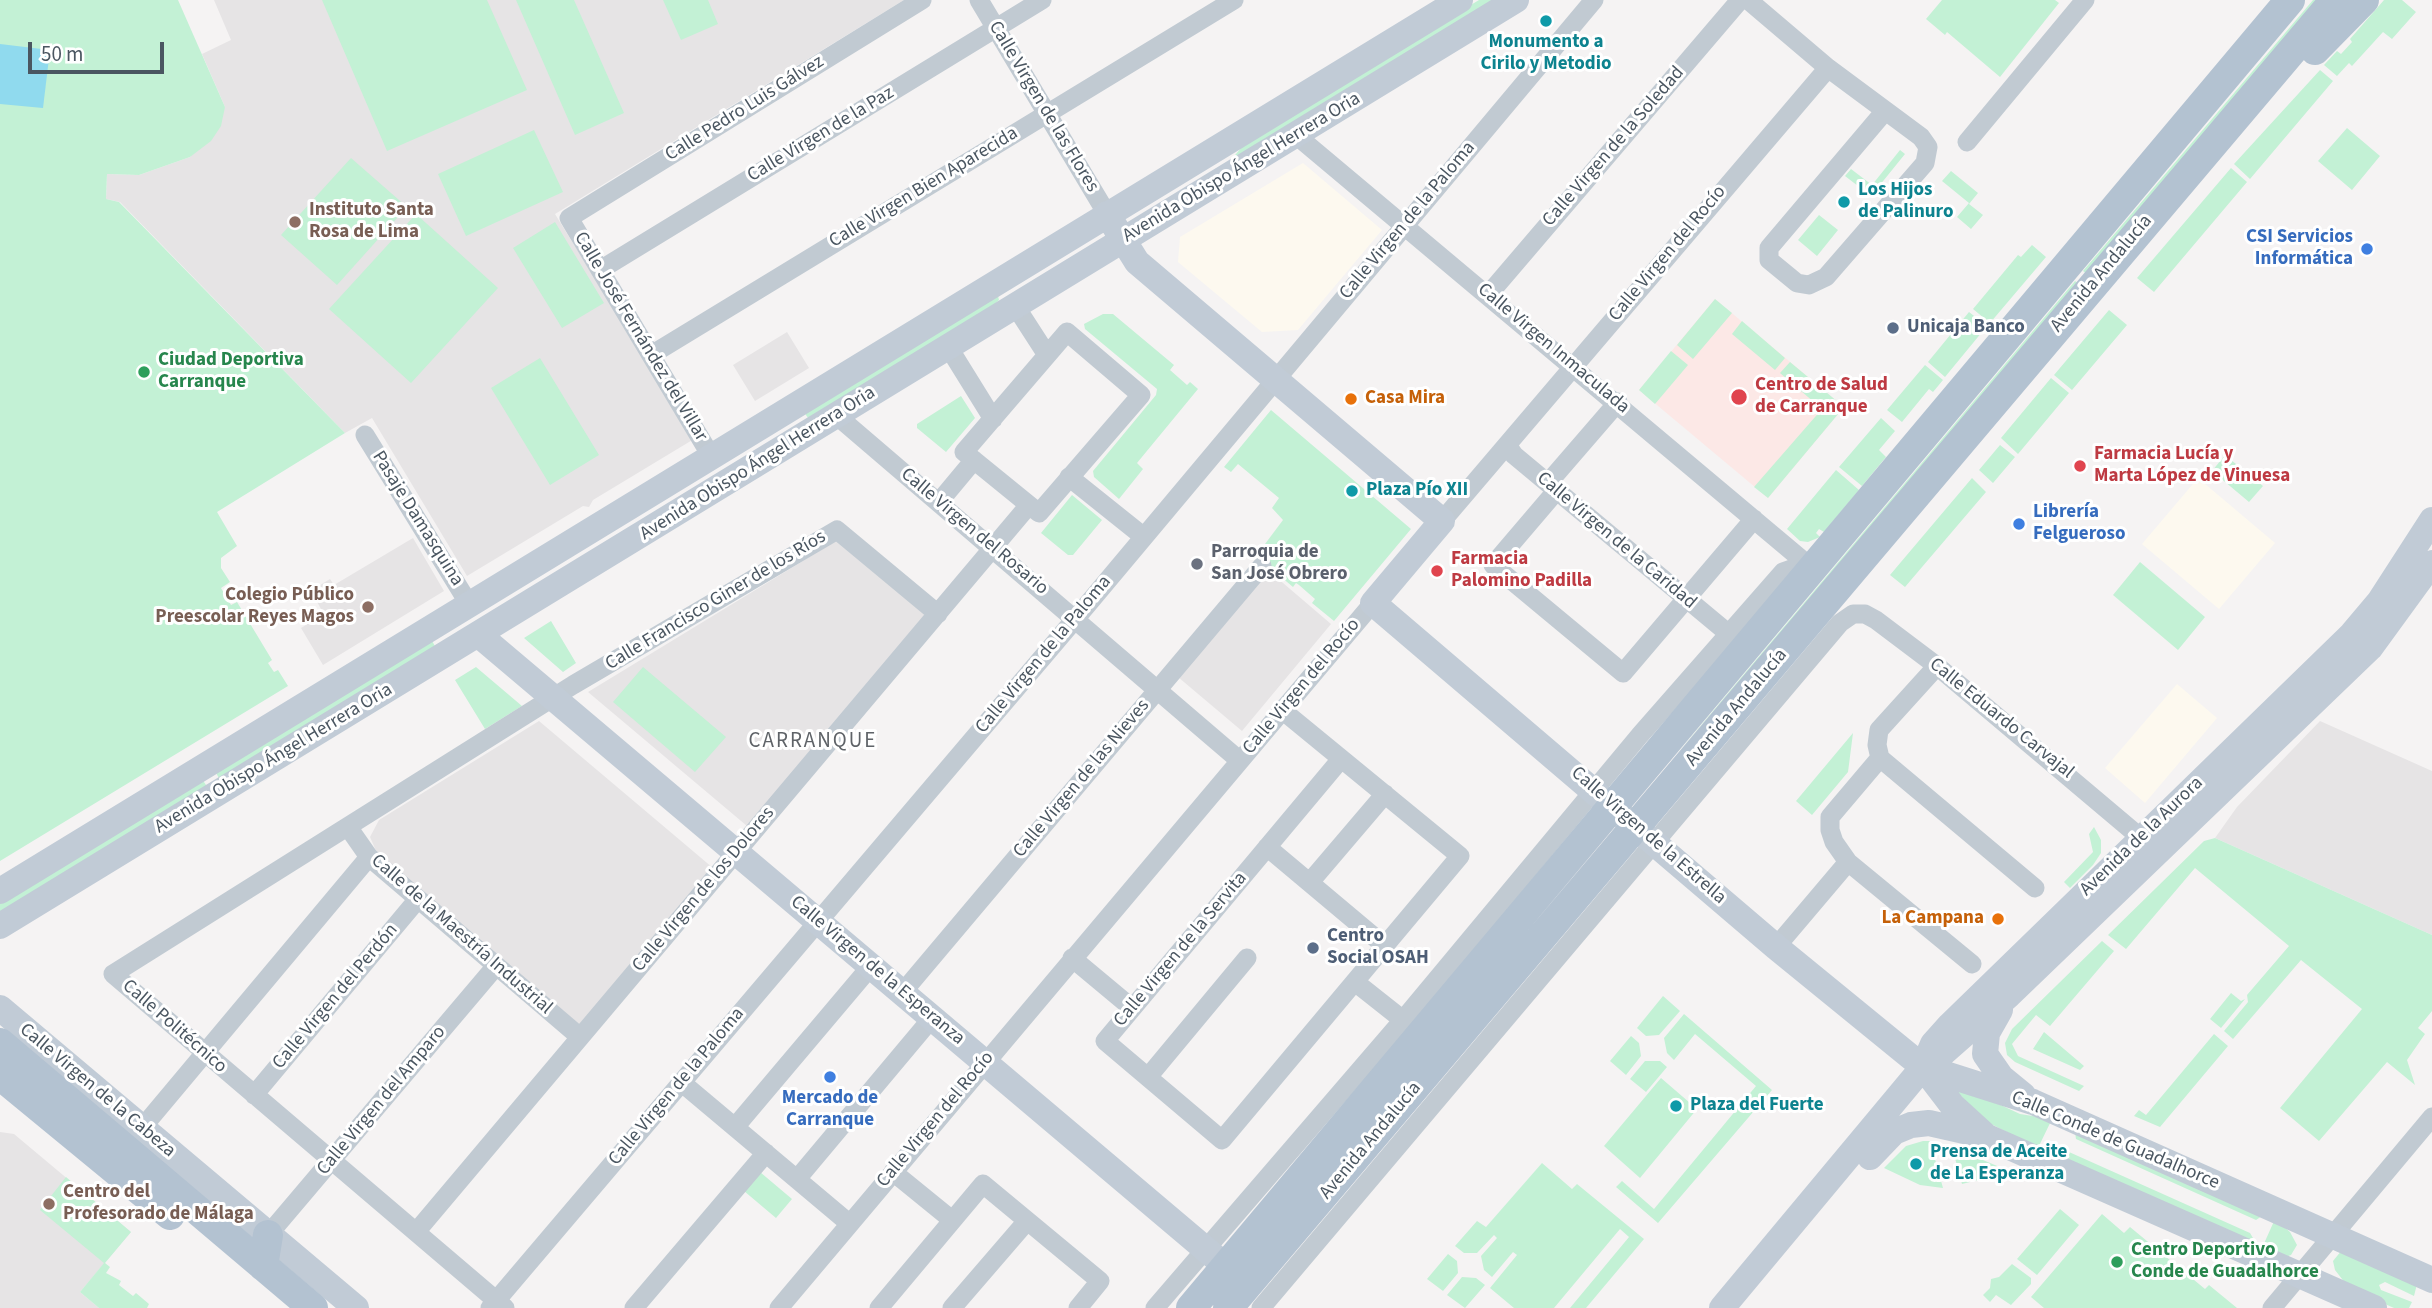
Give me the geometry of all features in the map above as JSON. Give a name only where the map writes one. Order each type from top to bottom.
[{"type":"main road","name":"Avenida Obispo Ángel Herrera Oria","points":[[0,891],[1460,0]]},
{"type":"main road","name":"Avenida Obispo Ángel Herrera Oria","points":[[0,926],[1516,0]]},
{"type":"main road","points":[[2152,162],[2202,82],[2267,0]]},
{"type":"main road","name":"Avenida Andalucía","points":[[1191,1308],[1247,1287],[1604,798],[1814,561],[2290,0]]},
{"type":"main road","name":"Avenida Andalucía","points":[[1228,1308],[1646,835],[2243,106],[2335,0]]},
{"type":"main road","name":"Avenida Andalucía","points":[[2243,106],[2299,64],[2364,0]]},
{"type":"main road","points":[[1107,214],[1137,262],[1442,521]]},
{"type":"main road","name":"Avenida de la Aurora","points":[[1923,1067],[1933,1044],[1950,1025],[2351,634],[2379,602],[2432,520]]},
{"type":"main road","name":"Calle Virgen del Rocío","points":[[1373,603],[1442,521]]},
{"type":"main road","name":"Avenida de la Aurora","points":[[1923,1067],[1942,1057],[2009,995],[2371,648],[2432,563]]},
{"type":"main road","points":[[479,635],[481,623],[510,578]]},
{"type":"main road","points":[[2379,602],[2405,604]]},
{"type":"main road","name":"Calle Virgen de la Estrella","points":[[1373,603],[1776,947],[1923,1067]]},
{"type":"main road","name":"Calle Virgen de la Esperanza","points":[[479,635],[1247,1287]]},
{"type":"main road","name":"Avenida de la Aurora","points":[[2009,995],[1987,1032],[1985,1054],[2001,1077],[2033,1102]]},
{"type":"main road","name":"Calle Virgen de la Cabeza","points":[[0,1008],[356,1308]]},
{"type":"main road","name":"Calle Virgen de la Cabeza","points":[[0,1043],[313,1308]]},
{"type":"main road","points":[[1722,1308],[1923,1067],[1952,1105],[1987,1137]]},
{"type":"main road","name":"Calle Conde de Guadalhorce","points":[[1923,1067],[2033,1102],[2432,1280]]},
{"type":"main road","points":[[0,1076],[283,1308]]},
{"type":"main road","points":[[1822,1191],[1858,1170],[1894,1132],[1911,1125],[1929,1123],[1987,1137],[2301,1273],[2374,1308]]},
{"type":"main road","points":[[263,1266],[268,1235]]},
{"type":"street","name":"Calle Pedro Luis Gálvez","points":[[569,218],[922,0]]},
{"type":"street","name":"Calle Virgen de las Flores","points":[[979,0],[1107,214]]},
{"type":"street","name":"Calle Virgen de la Paz","points":[[600,270],[1042,0]]},
{"type":"street","name":"Calle Virgen Bien Aparecida","points":[[651,355],[1234,0]]},
{"type":"street","name":"Calle Virgen de la Paloma","points":[[497,1306],[681,1082],[1076,618],[1594,0]]},
{"type":"street","name":"Calle Virgen de la Soledad","points":[[1488,295],[1740,0]]},
{"type":"street","points":[[1748,0],[1828,68],[1921,136],[1928,147],[1925,163],[1826,277],[1809,285],[1797,283],[1769,260],[1769,248],[1885,111]]},
{"type":"street","points":[[1967,142],[2085,0]]},
{"type":"street","name":"Calle Virgen del Rocío","points":[[1442,521],[1828,68]]},
{"type":"street","name":"Calle Virgen Inmaculada","points":[[1297,136],[1618,402],[1754,519],[1814,561]]},
{"type":"street","name":"Calle José Fernández del Villar","points":[[569,218],[711,456]]},
{"type":"street","points":[[1016,307],[1047,355]]},
{"type":"street","points":[[1067,332],[1141,395],[1039,513],[964,452],[1047,355],[1067,332]]},
{"type":"street","points":[[948,348],[993,418]]},
{"type":"street","points":[[1618,402],[1493,565],[1623,673],[1754,519]]},
{"type":"street","name":"Calle Virgen del Rosario","points":[[836,415],[1239,760]]},
{"type":"street","name":"Pasaje Damasquina","points":[[365,435],[469,604]]},
{"type":"street","name":"Calle Virgen de la Caridad","points":[[1507,445],[1514,456],[1729,634]]},
{"type":"street","points":[[939,502],[974,460]]},
{"type":"street","points":[[1069,477],[1144,537]]},
{"type":"street","name":"Calle Virgen de los Dolores","points":[[416,1232],[1029,505]]},
{"type":"street","name":"Calle Francisco Giner de los Ríos","points":[[554,698],[837,530],[938,614]]},
{"type":"street","name":"Avenida Andalucía","points":[[1155,1308],[1247,1287],[1403,1020],[1604,798],[1729,634],[1783,572],[1814,561]]},
{"type":"street","name":"Calle Virgen de las Nieves","points":[[902,993],[1262,566]]},
{"type":"street","name":"Calle Virgen del Rocío","points":[[779,1308],[1373,603]]},
{"type":"street","name":"Avenida Andalucía","points":[[1646,835],[1840,623],[1853,614]]},
{"type":"street","name":"Calle Eduardo Carvajal","points":[[1853,614],[1865,614],[1876,620],[1937,666],[2141,838]]},
{"type":"street","points":[[1937,666],[1880,730],[1877,745],[1880,758],[2035,888]]},
{"type":"street","name":"Calle Politécnico","points":[[497,1306],[416,1232],[113,974],[554,698]]},
{"type":"street","name":"Calle Virgen de la Servita","points":[[1282,709],[1460,856],[1222,1140],[1105,1041],[1341,759]]},
{"type":"street","points":[[1880,758],[1830,817],[1834,842],[1849,862],[1972,964]]},
{"type":"street","points":[[1310,883],[1385,794]]},
{"type":"street","name":"Calle de la Maestría Industrial","points":[[348,827],[369,857],[580,1037]]},
{"type":"street","points":[[1267,847],[1385,946]]},
{"type":"street","points":[[142,1128],[369,857]]},
{"type":"street","points":[[1776,947],[1849,862]]},
{"type":"street","name":"Calle Virgen del Perdón","points":[[254,1095],[418,899]]},
{"type":"street","points":[[1073,958],[1132,1008]]},
{"type":"street","points":[[1148,1077],[1247,958]]},
{"type":"street","name":"Calle Virgen del Amparo","points":[[268,1235],[496,966]]},
{"type":"street","points":[[735,1127],[871,966]]},
{"type":"street","points":[[1355,982],[1403,1020]]},
{"type":"street","points":[[797,1179],[932,1018]]},
{"type":"street","points":[[681,1082],[850,1224]]},
{"type":"street","points":[[2272,1308],[2432,1117]]},
{"type":"street","points":[[634,1308],[766,1153]]},
{"type":"street","points":[[893,1172],[953,1220]]},
{"type":"street","points":[[881,1307],[983,1184],[1100,1281],[1078,1308]]},
{"type":"street","points":[[952,1308],[1027,1221]]},
{"type":"shaded area","points":[[214,0],[904,0],[555,214],[694,439],[593,500],[589,507],[583,506],[467,576],[372,418],[345,433],[120,202],[106,199],[107,174],[139,175],[190,157],[225,107],[202,54],[231,40]]},
{"type":"shaded area","points":[[1303,163],[1382,230],[1298,330],[1262,332],[1178,262],[1180,237]]},
{"type":"shaded area","name":"Centro de Salud de Carranque","points":[[1715,299],[1844,407],[1768,498],[1639,390]]},
{"type":"shaded area","points":[[787,332],[809,368],[755,401],[733,365]]},
{"type":"shaded area","points":[[2198,478],[2275,543],[2219,609],[2142,544]]},
{"type":"shaded area","name":"Colegio Público Preescolar Reyes Magos","points":[[413,538],[444,591],[323,665],[301,628],[317,618],[322,626],[328,622],[314,596],[320,593],[317,587],[330,579],[334,585]]},
{"type":"shaded area","points":[[839,539],[927,614],[747,826],[588,692]]},
{"type":"shaded area","points":[[1269,571],[1331,624],[1242,731],[1178,677]]},
{"type":"shaded area","points":[[2177,684],[2217,718],[2145,803],[2105,768]]},
{"type":"shaded area","points":[[539,721],[713,868],[580,1025],[377,853],[370,837],[379,820]]},
{"type":"shaded area","points":[[2320,721],[2432,771],[2432,935],[2215,838],[2237,807]]},
{"type":"shaded area","name":"Centro del Profesorado de Málaga","points":[[0,1132],[14,1134],[131,1232],[80,1292],[99,1308],[0,1308]]},
{"type":"green space","name":"Ciudad Deportiva Carranque","points":[[0,0],[178,0],[225,107],[221,126],[211,141],[190,157],[139,175],[107,174],[106,199],[119,202],[345,433],[217,512],[237,546],[221,558],[221,568],[230,582],[221,588],[231,605],[237,602],[272,660],[268,663],[274,672],[278,670],[288,686],[0,861]]},
{"type":"green space","points":[[322,0],[487,0],[527,90],[387,151]]},
{"type":"green space","points":[[516,0],[574,0],[624,113],[575,135]]},
{"type":"green space","points":[[663,0],[708,0],[718,24],[681,40]]},
{"type":"green space","points":[[1479,0],[1493,0],[1230,161],[1247,141]]},
{"type":"green space","points":[[1942,0],[2055,0],[2059,3],[2000,77],[1947,32],[1945,35],[1926,19]]},
{"type":"green space","points":[[2313,0],[2320,0],[2088,275],[2083,271]]},
{"type":"green space","points":[[2384,0],[2402,0],[2416,12],[2392,39],[2383,32],[2352,66],[2349,63],[2337,76],[2324,65],[2337,51],[2341,54],[2352,42],[2350,39]]},
{"type":"green space","points":[[2320,70],[2333,81],[2250,179],[2234,164]]},
{"type":"green space","points":[[2347,128],[2380,156],[2352,190],[2318,161]]},
{"type":"green space","points":[[534,130],[563,192],[466,236],[438,174]]},
{"type":"green space","points":[[1900,150],[1905,154],[1871,196],[1845,176],[1851,169],[1872,185]]},
{"type":"green space","points":[[351,158],[407,207],[337,285],[281,235]]},
{"type":"green space","points":[[2231,168],[2247,182],[2154,292],[2137,278]]},
{"type":"green space","points":[[1951,171],[1978,193],[1969,204],[1983,215],[1971,229],[1957,217],[1969,203],[1942,181]]},
{"type":"green space","points":[[416,214],[498,288],[411,383],[329,309]]},
{"type":"green space","points":[[1819,215],[1838,230],[1817,256],[1798,240]]},
{"type":"green space","points":[[555,222],[604,303],[562,328],[513,248]]},
{"type":"green space","points":[[2032,245],[2046,257],[1990,323],[1973,309],[2018,255],[2021,257]]},
{"type":"green space","points":[[2075,281],[2080,285],[1676,755]]},
{"type":"green space","points":[[998,296],[999,300],[990,309],[810,421],[804,412]]},
{"type":"green space","points":[[1715,299],[1732,313],[1693,359],[1677,345]]},
{"type":"green space","points":[[2109,310],[2127,325],[2072,390],[2054,375]]},
{"type":"green space","points":[[1969,312],[1987,326],[1945,377],[1928,362]]},
{"type":"green space","points":[[1103,314],[1113,314],[1174,365],[1170,370],[1187,385],[1190,382],[1198,389],[1137,463],[1143,469],[1119,499],[1094,477],[1093,471],[1156,395],[1157,389],[1085,329],[1084,324]]},
{"type":"green space","points":[[1742,321],[1785,358],[1775,370],[1732,334]]},
{"type":"green space","points":[[1671,351],[1688,365],[1655,404],[1639,390]]},
{"type":"green space","points":[[540,358],[599,455],[550,485],[491,388]]},
{"type":"green space","points":[[1790,362],[1844,407],[1768,498],[1754,487],[1822,409],[1780,373]]},
{"type":"green space","points":[[1925,365],[1943,380],[1933,392],[1929,389],[1902,422],[1887,410]]},
{"type":"green space","points":[[2051,378],[2069,393],[2018,454],[2001,438]]},
{"type":"green space","points":[[961,396],[975,418],[946,452],[917,428],[917,424]]},
{"type":"green space","points":[[1271,410],[1411,529],[1334,621],[1312,603],[1315,599],[1299,585],[1296,583],[1293,587],[1256,556],[1283,520],[1272,508],[1279,498],[1238,464],[1231,472],[1224,467]]},
{"type":"green space","points":[[1881,418],[1895,431],[1879,450],[1886,457],[1862,486],[1839,467]]},
{"type":"green space","points":[[2000,445],[2015,457],[1993,483],[1979,470]]},
{"type":"green space","points":[[2225,455],[2263,486],[2249,502],[2212,471]]},
{"type":"green space","points":[[1836,470],[1859,490],[1824,532],[1819,529],[1816,533],[1820,537],[1808,542],[1800,541],[1787,529]]},
{"type":"green space","points":[[1972,478],[1986,492],[1905,587],[1890,575]]},
{"type":"green space","points":[[1072,495],[1102,520],[1073,555],[1068,555],[1041,533]]},
{"type":"green space","points":[[2140,562],[2205,617],[2178,650],[2113,595]]},
{"type":"green space","points":[[551,621],[576,663],[563,672],[524,638]]},
{"type":"green space","points":[[431,639],[436,648],[220,780],[215,771]]},
{"type":"green space","points":[[476,667],[522,706],[485,729],[455,680]]},
{"type":"green space","points":[[643,667],[726,737],[695,772],[613,702]]},
{"type":"green space","points":[[1853,733],[1848,772],[1812,815],[1796,801]]},
{"type":"green space","points":[[202,779],[208,788],[0,915],[0,903]]},
{"type":"green space","points":[[2094,827],[2101,840],[2101,853],[2070,888],[2064,882],[2093,852],[2089,834]]},
{"type":"green space","points":[[2215,838],[2432,935],[2432,1011],[2418,1028],[2425,1034],[2407,1060],[2415,1085],[2387,1062],[2319,1141],[2280,1108],[2362,1009],[2301,960],[2233,1039],[2224,1031],[2248,1002],[2247,995],[2289,946],[2195,868],[2126,949],[2108,935],[2204,841]]},
{"type":"green space","points":[[2102,941],[2114,951],[2050,1026],[2036,1015],[2012,1044],[2018,1056],[2084,1086],[2079,1091],[2015,1062],[2007,1055],[2005,1043],[2012,1029]]},
{"type":"green space","points":[[2231,993],[2241,1001],[2245,999],[2221,1028],[2210,1019]]},
{"type":"green space","points":[[1663,996],[1680,1011],[1659,1035],[1646,1036],[1637,1028]]},
{"type":"green space","points":[[1684,1014],[1772,1090],[1658,1223],[1616,1187],[1622,1181],[1654,1209],[1756,1086],[1695,1034],[1674,1060],[1667,1053],[1664,1038]]},
{"type":"green space","points":[[2044,1032],[2084,1066],[2080,1070],[2033,1049]]},
{"type":"green space","points":[[2214,1034],[2228,1046],[2160,1127],[2134,1116],[2139,1110],[2146,1115]]},
{"type":"green space","points":[[1631,1036],[1639,1043],[1641,1056],[1626,1075],[1610,1061]]},
{"type":"green space","points":[[1645,1061],[1660,1061],[1667,1067],[1646,1092],[1630,1079]]},
{"type":"green space","points":[[1661,1078],[1697,1109],[1640,1178],[1604,1146]]},
{"type":"green space","points":[[1971,1091],[2020,1114],[2052,1119],[2038,1148],[1987,1122],[1957,1092]]},
{"type":"green space","points":[[2075,1132],[2262,1216],[2256,1220],[2076,1139]]},
{"type":"green space","points":[[1930,1141],[1943,1188],[1920,1185],[1884,1168],[1906,1146]]},
{"type":"green space","points":[[1952,1147],[2002,1168],[1986,1178],[1962,1184]]},
{"type":"green space","points":[[2069,1152],[2250,1233],[2253,1238],[2251,1240],[2065,1160],[2063,1156]]},
{"type":"green space","points":[[1542,1163],[1572,1189],[1577,1184],[1644,1239],[1586,1308],[1570,1308],[1629,1237],[1620,1229],[1554,1308],[1514,1308],[1490,1288],[1517,1255],[1513,1252],[1492,1277],[1484,1270],[1481,1256],[1497,1238],[1494,1235],[1477,1253],[1464,1253],[1455,1246],[1477,1221],[1486,1227]]},
{"type":"green space","points":[[760,1172],[792,1199],[776,1218],[744,1191]]},
{"type":"green space","points":[[66,1177],[131,1232],[105,1263],[110,1267],[106,1273],[121,1281],[119,1285],[133,1296],[136,1293],[149,1304],[147,1308],[99,1308],[80,1292],[104,1263],[40,1210]]},
{"type":"green space","points":[[2060,1209],[2079,1225],[2037,1275],[2017,1259]]},
{"type":"green space","name":"Centro Deportivo Conde de Guadalhorce","points":[[2102,1214],[2124,1233],[2130,1227],[2205,1289],[2209,1285],[2237,1308],[2044,1308],[2031,1297]]},
{"type":"green space","points":[[2275,1219],[2290,1232],[2297,1245],[2291,1255],[2283,1258],[2262,1248]]},
{"type":"green space","points":[[2342,1250],[2417,1284],[2414,1296],[2385,1282],[2379,1285],[2381,1290],[2412,1302],[2409,1308],[2394,1308],[2349,1288],[2335,1270],[2333,1261]]},
{"type":"green space","points":[[1448,1254],[1457,1261],[1458,1273],[1443,1291],[1427,1279]]},
{"type":"green space","points":[[2012,1264],[2031,1278],[2031,1284],[2011,1305],[1996,1295],[1990,1302],[1983,1295],[1990,1288],[1991,1279],[1999,1277]]},
{"type":"green space","points":[[1462,1277],[1476,1278],[1485,1285],[1465,1308],[1447,1295]]},
{"type":"water","points":[[0,44],[50,50],[43,108],[0,104]]},
{"type":"place","name":"Monumento a Cirilo y Metodio","points":[[1546,21]]},
{"type":"place","name":"Los Hijos de Palinuro","points":[[1844,202]]},
{"type":"place","name":"Instituto Santa Rosa de Lima","points":[[295,222]]},
{"type":"place","name":"CSI Servicios Informática","points":[[2367,249]]},
{"type":"place","name":"Unicaja Banco","points":[[1893,328]]},
{"type":"place","name":"Ciudad Deportiva Carranque","points":[[144,372]]},
{"type":"place","name":"Centro de Salud de Carranque","points":[[1739,397]]},
{"type":"place","name":"Casa Mira","points":[[1351,399]]},
{"type":"place","name":"Farmacia Lucía y Marta López de Vinuesa","points":[[2080,466]]},
{"type":"place","name":"Plaza Pío XII","points":[[1352,491]]},
{"type":"place","name":"Librería Felgueroso","points":[[2019,524]]},
{"type":"place","name":"Parroquia de San José Obrero","points":[[1197,564]]},
{"type":"place","name":"Farmacia Palomino Padilla","points":[[1437,571]]},
{"type":"place","name":"Colegio Público Preescolar Reyes Magos","points":[[368,607]]},
{"type":"place","name":"La Campana","points":[[1998,919]]},
{"type":"place","name":"Centro Social OSAH","points":[[1313,948]]},
{"type":"place","name":"Mercado de Carranque","points":[[830,1077]]},
{"type":"place","name":"Plaza del Fuerte","points":[[1676,1106]]},
{"type":"place","name":"Prensa de Aceite de La Esperanza","points":[[1916,1164]]},
{"type":"place","name":"Centro del Profesorado de Málaga","points":[[49,1204]]},
{"type":"place","name":"Centro Deportivo Conde de Guadalhorce","points":[[2117,1262]]},
{"type":"district","name":"CARRANQUE","points":[[813,742]]}]
